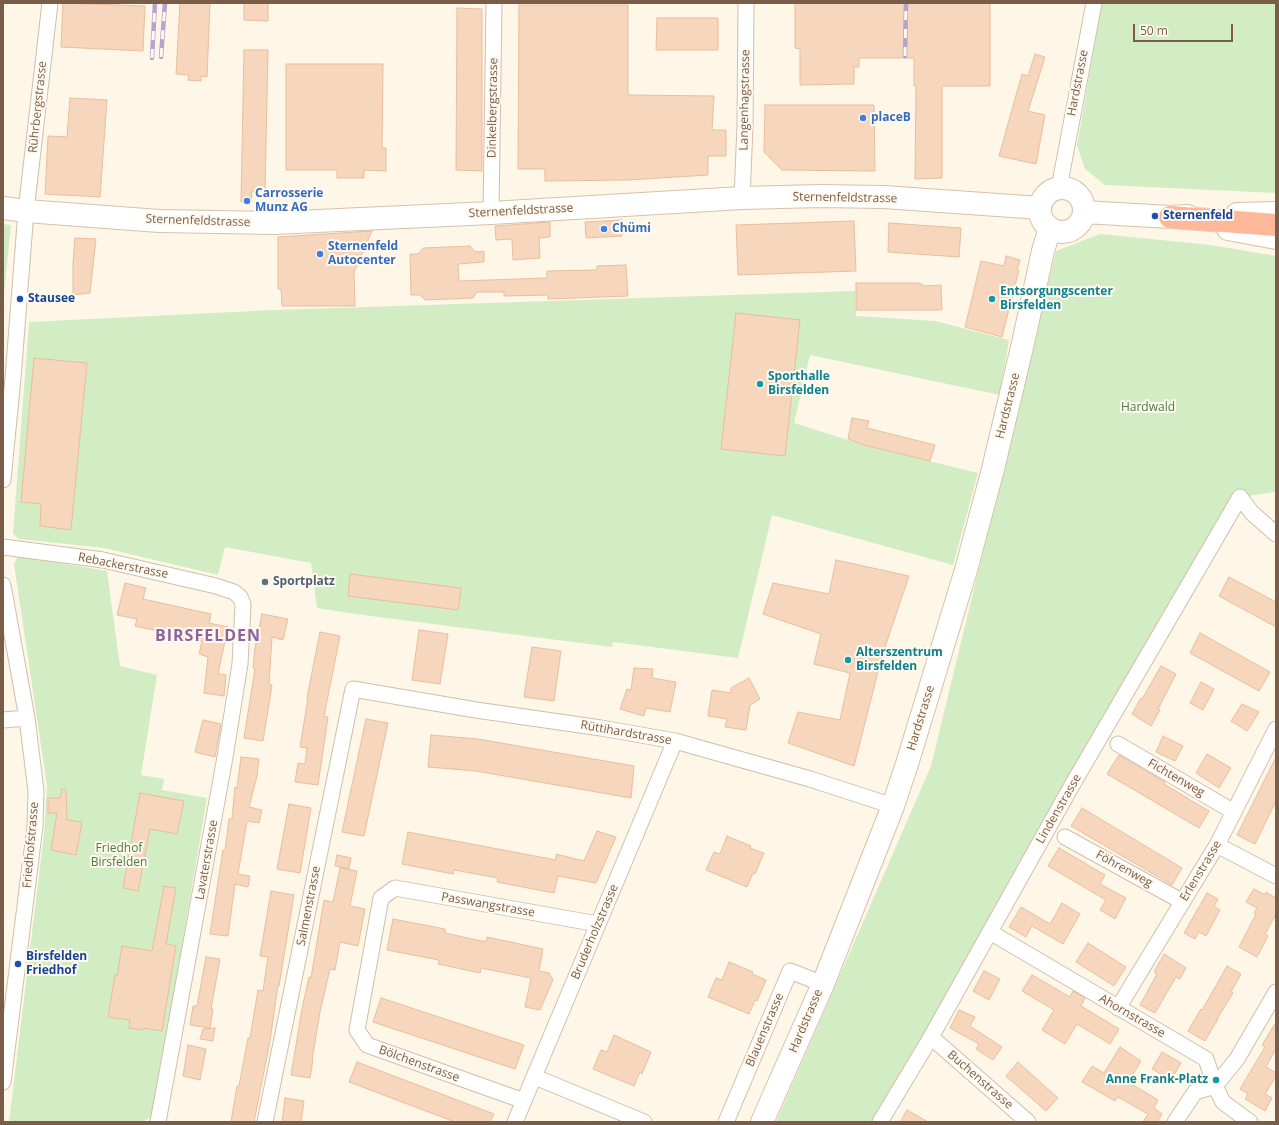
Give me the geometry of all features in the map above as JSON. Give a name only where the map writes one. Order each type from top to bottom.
[{"type":"highway","points":[[1170,217],[1276,225]]},
{"type":"street","name":"Rührbergstrasse","points":[[26,211],[50,3]]},
{"type":"street","name":"Dinkelbergstrasse","points":[[491,212],[494,3]]},
{"type":"street","name":"Langenhagstrasse","points":[[742,198],[745,126],[746,3]]},
{"type":"street","name":"Hardstrasse","points":[[1059,188],[1094,3]]},
{"type":"street","points":[[1059,188],[1065,188],[1075,192],[1082,201],[1084,212],[1082,218],[1074,228],[1062,232],[1050,228],[1042,219],[1040,208],[1041,202],[1048,192],[1059,188]]},
{"type":"street","name":"Sternenfeldstrasse","points":[[3,208],[159,221],[274,223],[742,198],[821,196],[884,197],[1040,208]]},
{"type":"street","points":[[3,480],[14,371],[26,211]]},
{"type":"street","points":[[1084,212],[1170,217],[1276,213]]},
{"type":"street","points":[[1170,217],[1276,238]]},
{"type":"street","name":"Hardstrasse","points":[[762,1122],[822,984],[893,806],[907,764],[968,563],[993,469],[1043,251],[1050,228]]},
{"type":"street","name":"Lindenstrasse","points":[[880,1122],[932,1037],[1071,787],[1240,497],[1252,513],[1276,534]]},
{"type":"street","name":"Rebackerstrasse","points":[[3,547],[102,560],[216,586],[234,592],[240,597]]},
{"type":"street","name":"Friedhofstrasse","points":[[3,585],[27,718],[36,791],[35,826],[3,1082]]},
{"type":"street","name":"Lavaterstrasse","points":[[158,1122],[219,793],[240,664],[243,612],[243,604],[240,597]]},
{"type":"street","name":"Rüttihardstrasse","points":[[353,689],[675,741],[810,779],[893,806]]},
{"type":"street","name":"Salmenstrasse","points":[[265,1122],[353,689]]},
{"type":"street","points":[[3,720],[27,718]]},
{"type":"street","name":"Erlenstrasse","points":[[1118,1008],[1217,845],[1276,729]]},
{"type":"street","name":"Bruderholzstrasse","points":[[515,1122],[675,741]]},
{"type":"street","name":"Fichtenweg","points":[[1118,744],[1234,812]]},
{"type":"street","name":"Föhrenweg","points":[[1065,837],[1183,902]]},
{"type":"street","points":[[1217,845],[1276,876]]},
{"type":"street","name":"Passwangstrasse","points":[[381,898],[395,888],[598,924]]},
{"type":"street","name":"Bölchenstrasse","points":[[381,898],[357,1030],[367,1045],[524,1101]]},
{"type":"street","name":"Ahornstrasse","points":[[990,932],[1206,1060],[1214,1086],[1223,1102],[1250,1122]]},
{"type":"street","name":"Blauenstrasse","points":[[726,1122],[790,971],[822,984]]},
{"type":"street","points":[[1175,1122],[1195,1092],[1214,1086],[1237,1058],[1276,992]]},
{"type":"street","name":"Buchenstrasse","points":[[932,1037],[1028,1122]]},
{"type":"street","points":[[535,1077],[644,1122]]},
{"type":"green space","points":[[1102,3],[1276,3],[1276,193],[1105,185],[1085,169],[1077,145]]},
{"type":"green space","points":[[3,224],[11,225],[3,303]]},
{"type":"green space","name":"Hardwald","points":[[1100,234],[1211,245],[1276,256],[1276,492],[1240,497],[880,1122],[776,1122],[931,766],[1056,251]]},
{"type":"green space","points":[[855,291],[856,316],[935,321],[1009,340],[1000,395],[810,355],[794,423],[864,445],[978,473],[953,565],[772,515],[738,658],[613,642],[612,647],[317,608],[311,563],[225,547],[218,575],[104,548],[19,539],[13,534],[29,322],[274,310]]},
{"type":"green space","name":"Friedhof Birsfelden","points":[[18,556],[107,571],[120,666],[157,675],[141,775],[164,779],[162,790],[207,798],[153,1116],[142,1122],[9,1122],[44,834],[47,786],[14,564]]},
{"type":"building","points":[[63,3],[145,6],[143,51],[61,47]]},
{"type":"building","points":[[180,3],[210,3],[207,77],[201,76],[201,81],[188,80],[189,75],[176,74]]},
{"type":"building","points":[[244,3],[268,3],[268,21],[244,20]]},
{"type":"building","points":[[795,3],[990,3],[990,86],[942,86],[942,178],[915,179],[916,86],[914,86],[914,58],[859,58],[859,67],[854,67],[854,84],[800,85],[800,49],[795,48]]},
{"type":"building","points":[[519,5],[628,5],[628,95],[714,96],[712,130],[726,130],[726,156],[708,156],[708,175],[628,180],[545,181],[545,169],[518,169]]},
{"type":"building","points":[[457,8],[482,9],[482,171],[456,170]]},
{"type":"building","points":[[657,18],[718,18],[718,50],[656,50]]},
{"type":"building","points":[[244,50],[268,50],[265,191],[252,191],[251,202],[241,202]]},
{"type":"building","points":[[1035,54],[1045,57],[1028,111],[1045,115],[1036,164],[999,156],[1022,74],[1028,76]]},
{"type":"building","points":[[286,64],[383,64],[382,148],[386,148],[386,171],[364,170],[364,178],[337,178],[337,170],[286,170]]},
{"type":"building","points":[[70,98],[107,100],[100,197],[45,194],[48,136],[67,137]]},
{"type":"building","points":[[765,105],[874,105],[875,171],[782,170],[764,152]]},
{"type":"building","name":"Chümi","points":[[622,220],[622,236],[586,238],[585,222]]},
{"type":"building","points":[[854,221],[856,271],[738,275],[736,225]]},
{"type":"building","points":[[550,222],[550,237],[539,238],[540,258],[513,260],[512,239],[496,240],[495,226]]},
{"type":"building","points":[[889,223],[961,228],[959,257],[888,252]]},
{"type":"building","name":"Sternenfeld Autocenter","points":[[372,231],[354,272],[355,306],[282,306],[281,289],[278,289],[278,237]]},
{"type":"building","points":[[75,238],[96,239],[90,293],[73,295],[73,263]]},
{"type":"building","points":[[470,246],[475,252],[484,251],[484,262],[458,264],[459,281],[547,278],[547,271],[597,270],[597,266],[626,265],[628,296],[548,299],[548,295],[504,296],[504,292],[477,292],[473,298],[425,300],[420,295],[411,295],[410,254],[418,254],[423,248]]},
{"type":"building","name":"Entsorgungscenter Birsfelden","points":[[1006,256],[1020,260],[1017,269],[1019,270],[1002,337],[965,327],[981,261],[1004,266]]},
{"type":"building","points":[[856,283],[920,283],[924,286],[941,285],[942,310],[856,310]]},
{"type":"building","name":"Sporthalle Birsfelden","points":[[736,313],[800,320],[785,456],[721,449]]},
{"type":"building","points":[[34,358],[87,363],[71,530],[40,526],[41,504],[21,502]]},
{"type":"building","points":[[852,418],[869,421],[867,428],[935,445],[930,461],[864,445],[848,439]]},
{"type":"building","name":"Alterszentrum Birsfelden","points":[[836,560],[909,576],[882,656],[854,766],[788,743],[798,712],[840,720],[850,673],[814,664],[821,634],[763,614],[773,583],[829,594]]},
{"type":"building","points":[[350,574],[461,588],[458,610],[348,596]]},
{"type":"building","points":[[1229,577],[1276,602],[1276,627],[1219,596]]},
{"type":"building","points":[[125,583],[146,588],[143,599],[211,614],[209,623],[228,627],[218,674],[226,675],[224,696],[204,693],[208,657],[199,654],[202,641],[135,626],[137,619],[117,615]]},
{"type":"building","points":[[262,614],[288,619],[283,640],[272,637],[269,684],[272,685],[263,741],[244,738],[255,669],[253,668],[255,648]]},
{"type":"building","points":[[419,630],[448,634],[440,684],[412,680]]},
{"type":"building","points":[[320,632],[340,636],[324,716],[328,717],[318,785],[295,782],[298,763],[305,764],[307,748],[300,747],[307,698]]},
{"type":"building","points":[[1200,633],[1270,672],[1259,691],[1190,653]]},
{"type":"building","points":[[532,647],[561,651],[554,701],[524,697]]},
{"type":"building","points":[[1161,666],[1176,674],[1151,726],[1132,714]]},
{"type":"building","points":[[634,668],[653,669],[652,678],[676,682],[670,712],[646,708],[644,716],[620,709],[627,689],[631,690]]},
{"type":"building","points":[[749,678],[760,699],[750,705],[746,730],[725,727],[727,719],[708,716],[712,690],[731,693],[731,688]]},
{"type":"building","points":[[1201,682],[1214,689],[1203,710],[1190,703]]},
{"type":"building","points":[[1242,704],[1259,712],[1247,731],[1231,721]]},
{"type":"building","points":[[366,719],[388,723],[364,836],[342,832]]},
{"type":"building","points":[[203,720],[221,724],[215,757],[195,752]]},
{"type":"building","points":[[431,735],[478,739],[634,766],[631,798],[476,771],[428,767]]},
{"type":"building","points":[[1163,736],[1183,746],[1175,761],[1156,752]]},
{"type":"building","points":[[1207,754],[1231,768],[1219,788],[1196,773]]},
{"type":"building","points":[[1119,755],[1165,782],[1164,784],[1209,811],[1199,828],[1107,774]]},
{"type":"building","points":[[241,757],[259,759],[257,776],[249,807],[262,810],[259,823],[247,821],[238,874],[250,876],[248,887],[235,884],[228,936],[210,934],[223,850],[225,851],[229,819],[232,819],[235,787],[237,788]]},
{"type":"building","points":[[1276,757],[1276,801],[1255,844],[1237,835]]},
{"type":"building","points":[[62,789],[66,790],[67,820],[82,822],[76,855],[51,850],[57,813],[48,813],[48,798],[60,798]]},
{"type":"building","points":[[140,793],[184,801],[177,834],[150,829],[138,891],[123,888]]},
{"type":"building","points":[[289,804],[311,808],[300,873],[277,869]]},
{"type":"building","points":[[1082,808],[1182,868],[1172,885],[1071,826]]},
{"type":"building","points":[[597,831],[616,837],[596,883],[558,876],[554,893],[497,882],[498,878],[454,870],[453,874],[402,864],[408,832],[556,860],[556,854],[584,861]]},
{"type":"building","points":[[727,836],[751,846],[750,848],[764,853],[755,874],[753,873],[747,887],[706,870],[714,852],[720,854]]},
{"type":"building","points":[[1059,848],[1105,875],[1100,884],[1126,898],[1115,919],[1100,910],[1106,900],[1048,866]]},
{"type":"building","points":[[337,855],[351,858],[349,869],[335,866]]},
{"type":"building","points":[[340,868],[357,871],[350,906],[365,909],[358,946],[340,942],[335,970],[330,969],[320,1012],[310,1078],[291,1075],[302,1009],[309,977],[311,978],[324,900],[333,902]]},
{"type":"building","points":[[164,886],[176,888],[166,944],[176,946],[162,1031],[144,1028],[144,1030],[129,1028],[130,1020],[108,1017],[115,975],[117,976],[122,946],[152,951]]},
{"type":"building","points":[[1254,889],[1265,895],[1266,892],[1276,898],[1276,914],[1265,934],[1268,936],[1257,957],[1239,947],[1256,914],[1254,913],[1257,908],[1246,902]]},
{"type":"building","points":[[271,891],[294,895],[270,1041],[254,1122],[231,1122],[237,1086],[239,1086],[248,1038],[250,1038],[258,990],[263,991],[268,957],[260,956]]},
{"type":"building","points":[[1207,893],[1218,899],[1214,906],[1220,910],[1206,936],[1199,932],[1195,939],[1184,933]]},
{"type":"building","points":[[1062,903],[1080,914],[1063,944],[1032,926],[1026,937],[1009,927],[1021,907],[1050,924]]},
{"type":"building","points":[[393,919],[445,929],[445,933],[486,942],[487,937],[543,949],[539,971],[549,973],[553,980],[540,1010],[525,1007],[531,978],[481,968],[480,973],[438,964],[439,960],[387,950]]},
{"type":"building","points":[[1088,943],[1126,967],[1114,986],[1076,962]]},
{"type":"building","points":[[1164,954],[1186,968],[1180,979],[1176,977],[1155,1013],[1140,1005],[1157,974],[1154,972]]},
{"type":"building","points":[[206,957],[220,959],[211,1009],[213,1009],[210,1028],[190,1025],[193,1006],[197,1006]]},
{"type":"building","points":[[729,962],[753,972],[752,974],[766,980],[757,1001],[755,1000],[749,1014],[708,997],[716,978],[722,980]]},
{"type":"building","points":[[1227,966],[1241,974],[1231,992],[1233,993],[1205,1041],[1188,1031],[1201,1009],[1202,1010]]},
{"type":"building","points":[[984,971],[1000,979],[989,1000],[973,991]]},
{"type":"building","points":[[1032,975],[1070,997],[1073,991],[1085,998],[1081,1006],[1119,1029],[1110,1044],[1077,1024],[1065,1044],[1042,1030],[1054,1010],[1022,991]]},
{"type":"building","points":[[381,998],[524,1045],[515,1069],[373,1022]]},
{"type":"building","points":[[959,1010],[975,1017],[970,1026],[1002,1047],[993,1060],[976,1049],[979,1044],[950,1028]]},
{"type":"building","points":[[1276,1022],[1276,1053],[1274,1052],[1266,1067],[1276,1073],[1276,1076],[1265,1094],[1272,1098],[1265,1111],[1245,1099],[1248,1094],[1240,1089],[1265,1047],[1262,1045]]},
{"type":"building","points":[[215,1028],[213,1041],[200,1039],[203,1029]]},
{"type":"building","points":[[614,1035],[651,1052],[642,1074],[640,1072],[634,1086],[593,1069],[601,1050],[607,1052]]},
{"type":"building","points":[[188,1045],[206,1049],[200,1080],[183,1076]]},
{"type":"building","points":[[1120,1047],[1141,1061],[1128,1082],[1158,1100],[1154,1108],[1162,1114],[1157,1122],[1143,1122],[1148,1114],[1118,1097],[1115,1101],[1082,1082],[1092,1066],[1104,1073]]},
{"type":"building","points":[[1162,1052],[1181,1063],[1171,1080],[1152,1069]]},
{"type":"building","points":[[357,1062],[494,1114],[490,1122],[455,1122],[349,1082]]},
{"type":"building","points":[[1018,1062],[1058,1098],[1046,1111],[1006,1076]]},
{"type":"building","points":[[285,1098],[304,1101],[301,1122],[282,1122]]},
{"type":"building","points":[[907,1110],[928,1122],[900,1122]]},
{"type":"railway","points":[[152,58],[155,3]]},
{"type":"railway","points":[[161,57],[165,3]]},
{"type":"railway","points":[[905,56],[906,3]]},
{"type":"place","name":"placeB","points":[[863,118]]},
{"type":"place","name":"Carrosserie Munz AG","points":[[247,201]]},
{"type":"place","name":"Sternenfeld","points":[[1155,216]]},
{"type":"place","name":"Chümi","points":[[604,229]]},
{"type":"place","name":"Sternenfeld Autocenter","points":[[320,254]]},
{"type":"place","name":"Stausee","points":[[20,299]]},
{"type":"place","name":"Entsorgungscenter Birsfelden","points":[[992,299]]},
{"type":"place","name":"Sporthalle Birsfelden","points":[[760,384]]},
{"type":"place","name":"Sportplatz","points":[[265,582]]},
{"type":"place","name":"Alterszentrum Birsfelden","points":[[848,660]]},
{"type":"place","name":"Birsfelden Friedhof","points":[[18,964]]},
{"type":"place","name":"Anne Frank-Platz","points":[[1216,1080]]},
{"type":"district","name":"BIRSFELDEN","points":[[208,636]]}]
